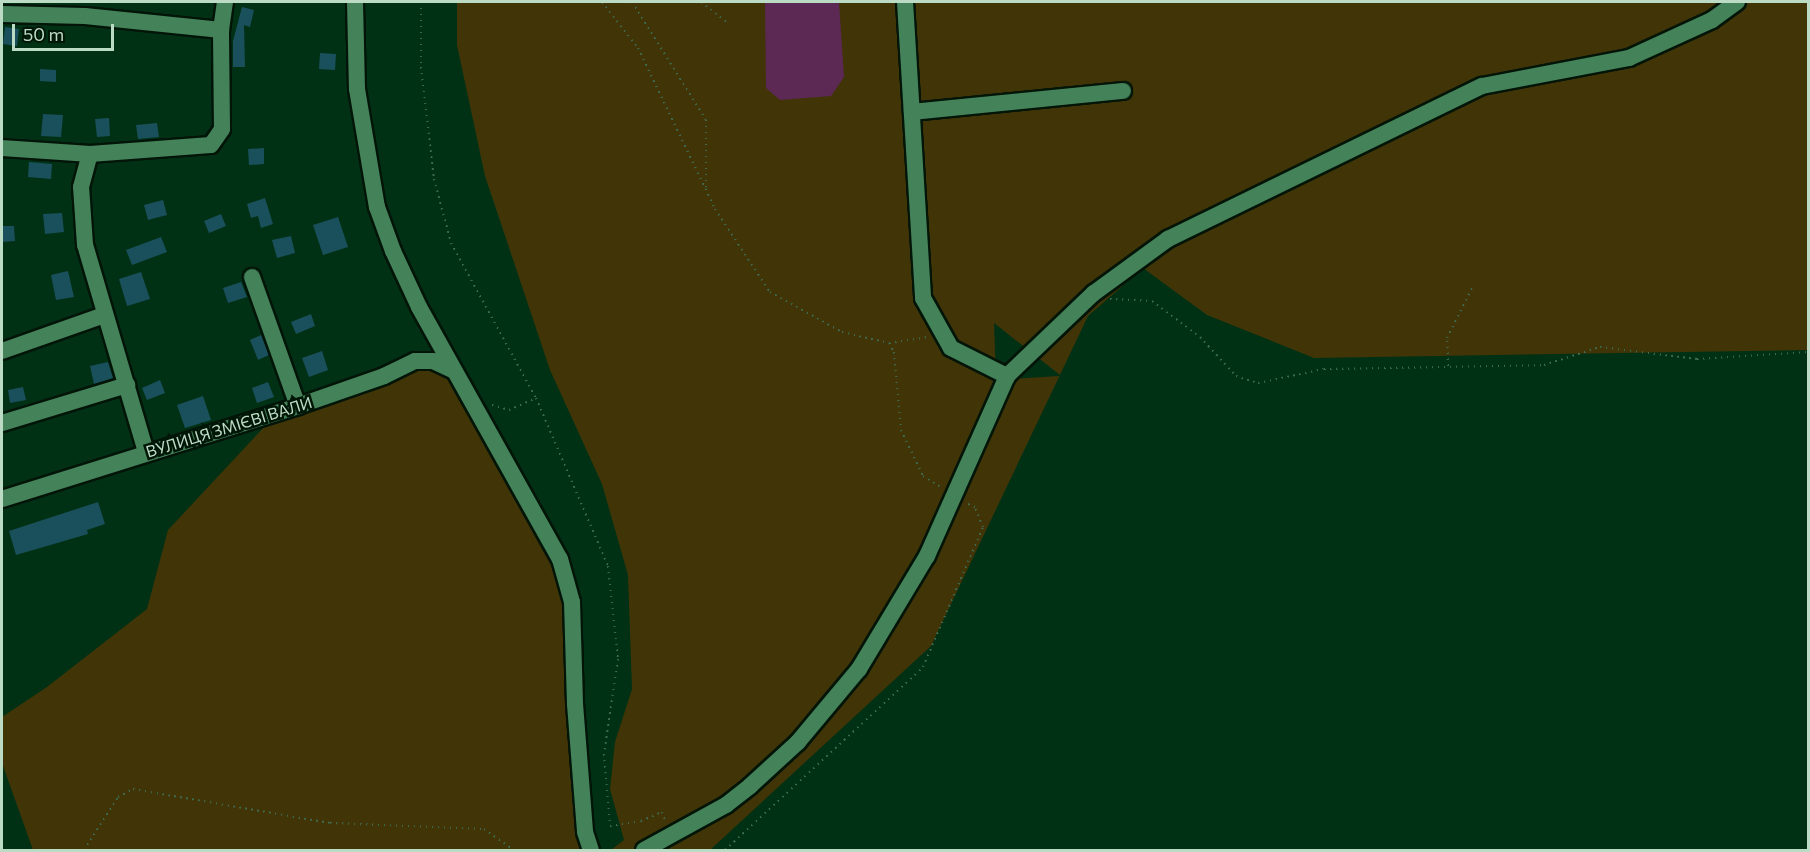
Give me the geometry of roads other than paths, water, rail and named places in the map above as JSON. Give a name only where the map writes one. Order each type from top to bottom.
[{"type":"street","points":[[2,148],[90,154],[211,145],[222,129],[221,30],[225,2]]},
{"type":"street","points":[[354,2],[357,89],[377,207],[419,307],[454,371],[474,399],[543,523],[560,559],[572,602],[575,704],[585,832],[591,850]]},
{"type":"street","points":[[905,2],[923,298],[951,348],[1007,376]]},
{"type":"street","points":[[644,850],[726,805],[750,786],[798,742],[859,669],[927,556],[1007,376],[1094,293],[1168,239],[1482,86],[1629,58],[1712,20],[1737,2]]},
{"type":"street","points":[[2,14],[86,16],[221,30]]},
{"type":"street","points":[[912,112],[1123,91]]},
{"type":"street","points":[[90,154],[81,187],[85,245],[146,452]]},
{"type":"street","points":[[252,277],[298,406]]},
{"type":"street","points":[[2,351],[104,315]]},
{"type":"street","name":"ВУЛИЦЯ ЗМІЄВІ ВАЛИ","points":[[2,499],[298,406],[384,376],[415,361],[433,361],[454,371]]},
{"type":"street","points":[[2,423],[127,385]]}]
